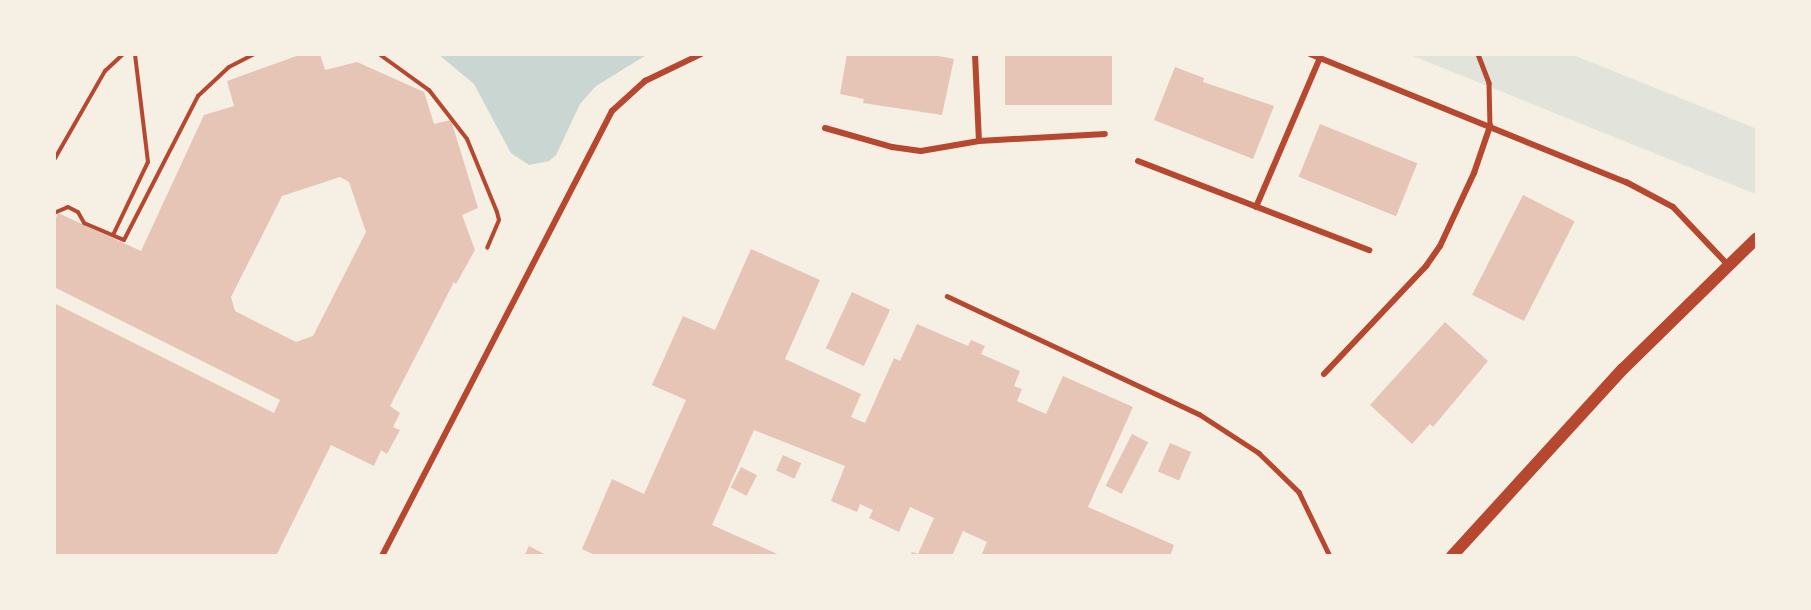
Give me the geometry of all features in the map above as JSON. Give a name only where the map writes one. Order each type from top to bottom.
[{"type":"main road","points":[[1452,556],[1623,369],[1757,238]]},
{"type":"street","points":[[382,556],[612,111],[645,81],[701,54]]},
{"type":"street","points":[[975,54],[979,141]]},
{"type":"street","points":[[1310,54],[1626,182],[1673,207],[1728,265]]},
{"type":"street","points":[[1256,207],[1320,58]]},
{"type":"street","points":[[1324,374],[1440,246],[1474,173],[1490,126]]},
{"type":"street","points":[[825,128],[892,147],[921,151],[979,141],[1105,134]]},
{"type":"street","points":[[1138,161],[1369,250]]},
{"type":"lane","points":[[1478,54],[1490,83],[1490,126]]},
{"type":"lane","points":[[947,296],[1199,414],[1259,453],[1299,492],[1330,556]]},
{"type":"path","points":[[54,160],[105,71],[123,54]]},
{"type":"path","points":[[112,235],[148,162],[135,54]]},
{"type":"path","points":[[54,213],[68,207],[78,212],[84,223],[124,240],[198,96],[229,67],[255,54]]},
{"type":"path","points":[[379,54],[429,90],[467,139],[497,212],[498,220],[487,248]]},
{"type":"shaded area","points":[[438,54],[648,54],[596,86],[580,104],[556,155],[549,161],[529,165],[511,153],[474,84]]},
{"type":"shaded area","points":[[1408,54],[1571,54],[1757,129],[1757,191],[1753,193]]},
{"type":"building","points":[[302,54],[320,54],[325,70],[357,62],[424,92],[434,124],[451,120],[478,208],[462,215],[475,250],[456,284],[454,282],[390,406],[400,413],[393,427],[400,430],[387,454],[381,450],[374,466],[331,445],[276,556],[54,556],[54,303],[274,413],[280,400],[54,287],[54,223],[58,213],[141,251],[204,115],[234,106],[227,81]],"holes":[[[340,177],[349,182],[366,232],[313,336],[296,342],[235,311],[231,297],[282,196]]]},
{"type":"building","points":[[847,54],[928,54],[954,59],[942,115],[863,103],[864,99],[840,94]]},
{"type":"building","points":[[1005,54],[1112,54],[1112,105],[1005,105]]},
{"type":"building","points":[[1175,67],[1204,78],[1203,82],[1274,106],[1253,159],[1154,120]]},
{"type":"building","points":[[1320,124],[1417,163],[1396,216],[1299,177]]},
{"type":"building","points":[[1523,195],[1575,221],[1524,321],[1472,295]]},
{"type":"building","points":[[751,249],[820,280],[785,359],[861,394],[851,417],[865,423],[894,358],[900,361],[917,324],[968,346],[971,340],[985,346],[981,354],[1020,371],[1014,386],[1022,389],[1017,401],[1046,414],[1063,376],[1133,407],[1088,507],[1174,545],[1170,556],[981,556],[987,542],[963,531],[952,556],[910,556],[912,552],[918,554],[934,518],[910,507],[899,532],[869,518],[873,510],[860,504],[857,512],[831,501],[845,466],[754,430],[712,525],[782,556],[597,556],[582,549],[612,479],[644,494],[686,400],[652,385],[683,316],[715,330]]},
{"type":"building","points":[[852,292],[890,310],[864,366],[826,348]]},
{"type":"building","points":[[1445,322],[1488,361],[1433,427],[1430,424],[1412,444],[1370,405]]},
{"type":"building","points":[[1132,434],[1148,442],[1122,494],[1106,486]]},
{"type":"building","points":[[1170,443],[1191,452],[1179,481],[1158,472]]},
{"type":"building","points":[[783,455],[801,463],[794,479],[776,471]]},
{"type":"building","points":[[741,467],[757,475],[747,496],[731,487]]},
{"type":"building","points":[[529,546],[548,556],[524,556]]}]
